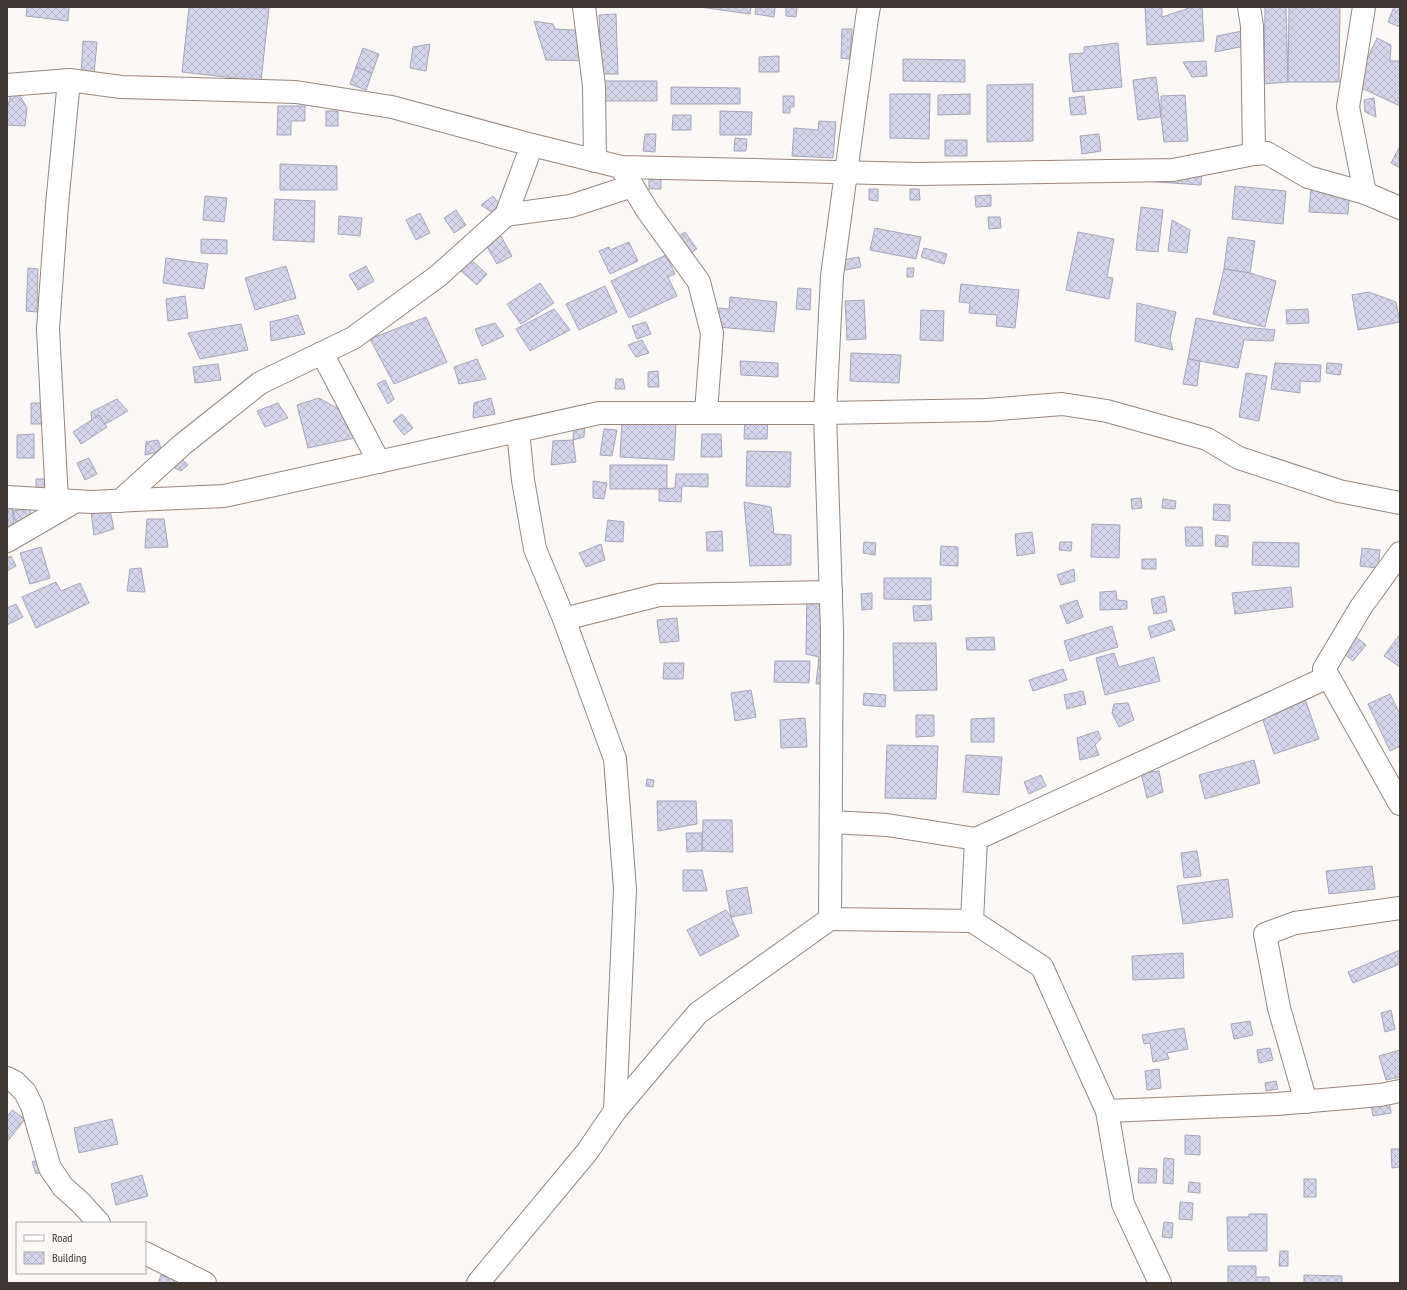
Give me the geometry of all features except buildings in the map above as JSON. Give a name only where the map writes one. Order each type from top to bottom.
[{"type":"street","points":[[584,7],[594,86],[595,161]]},
{"type":"street","points":[[830,919],[832,822],[832,631],[825,413],[832,276],[847,172],[866,18],[870,7]]},
{"type":"street","points":[[1249,7],[1252,26],[1254,154]]},
{"type":"street","points":[[1364,7],[1348,107],[1365,193]]},
{"type":"street","points":[[7,85],[69,80],[121,87],[296,92],[392,107],[532,145],[621,167],[918,174],[1173,170],[1254,154],[1268,153],[1308,177],[1365,193],[1400,208]]},
{"type":"street","points":[[67,501],[48,329],[57,205],[69,80]]},
{"type":"street","points":[[120,501],[183,444],[260,383],[352,338],[438,276],[506,215],[532,145]]},
{"type":"street","points":[[621,167],[647,210],[699,282],[712,333],[706,412]]},
{"type":"street","points":[[506,215],[571,206],[632,186]]},
{"type":"street","points":[[322,353],[379,462]]},
{"type":"street","points":[[7,497],[91,502],[224,496],[599,413],[825,413],[986,410],[1062,404],[1100,410],[1208,439],[1239,458],[1339,491],[1400,503]]},
{"type":"street","points":[[518,431],[523,480],[535,549],[564,619],[615,759],[625,889],[616,1111]]},
{"type":"street","points":[[7,541],[67,501]]},
{"type":"street","points":[[1400,553],[1361,607],[1324,669],[1400,804]]},
{"type":"street","points":[[564,619],[659,595],[831,592]]},
{"type":"street","points":[[832,822],[887,825],[976,839],[1328,677]]},
{"type":"street","points":[[972,921],[976,839]]},
{"type":"street","points":[[1306,1102],[1278,1008],[1265,934],[1295,923],[1400,908]]},
{"type":"street","points":[[478,1283],[587,1152],[616,1111],[698,1013],[830,919],[972,921],[1042,967],[1107,1111],[1123,1204],[1160,1283]]},
{"type":"street","points":[[7,1078],[15,1082],[25,1092],[32,1106],[50,1168],[63,1187],[81,1203],[98,1222]]},
{"type":"street","points":[[1107,1111],[1277,1104],[1380,1095],[1400,1091]]},
{"type":"street","points":[[146,1254],[205,1283]]}]
